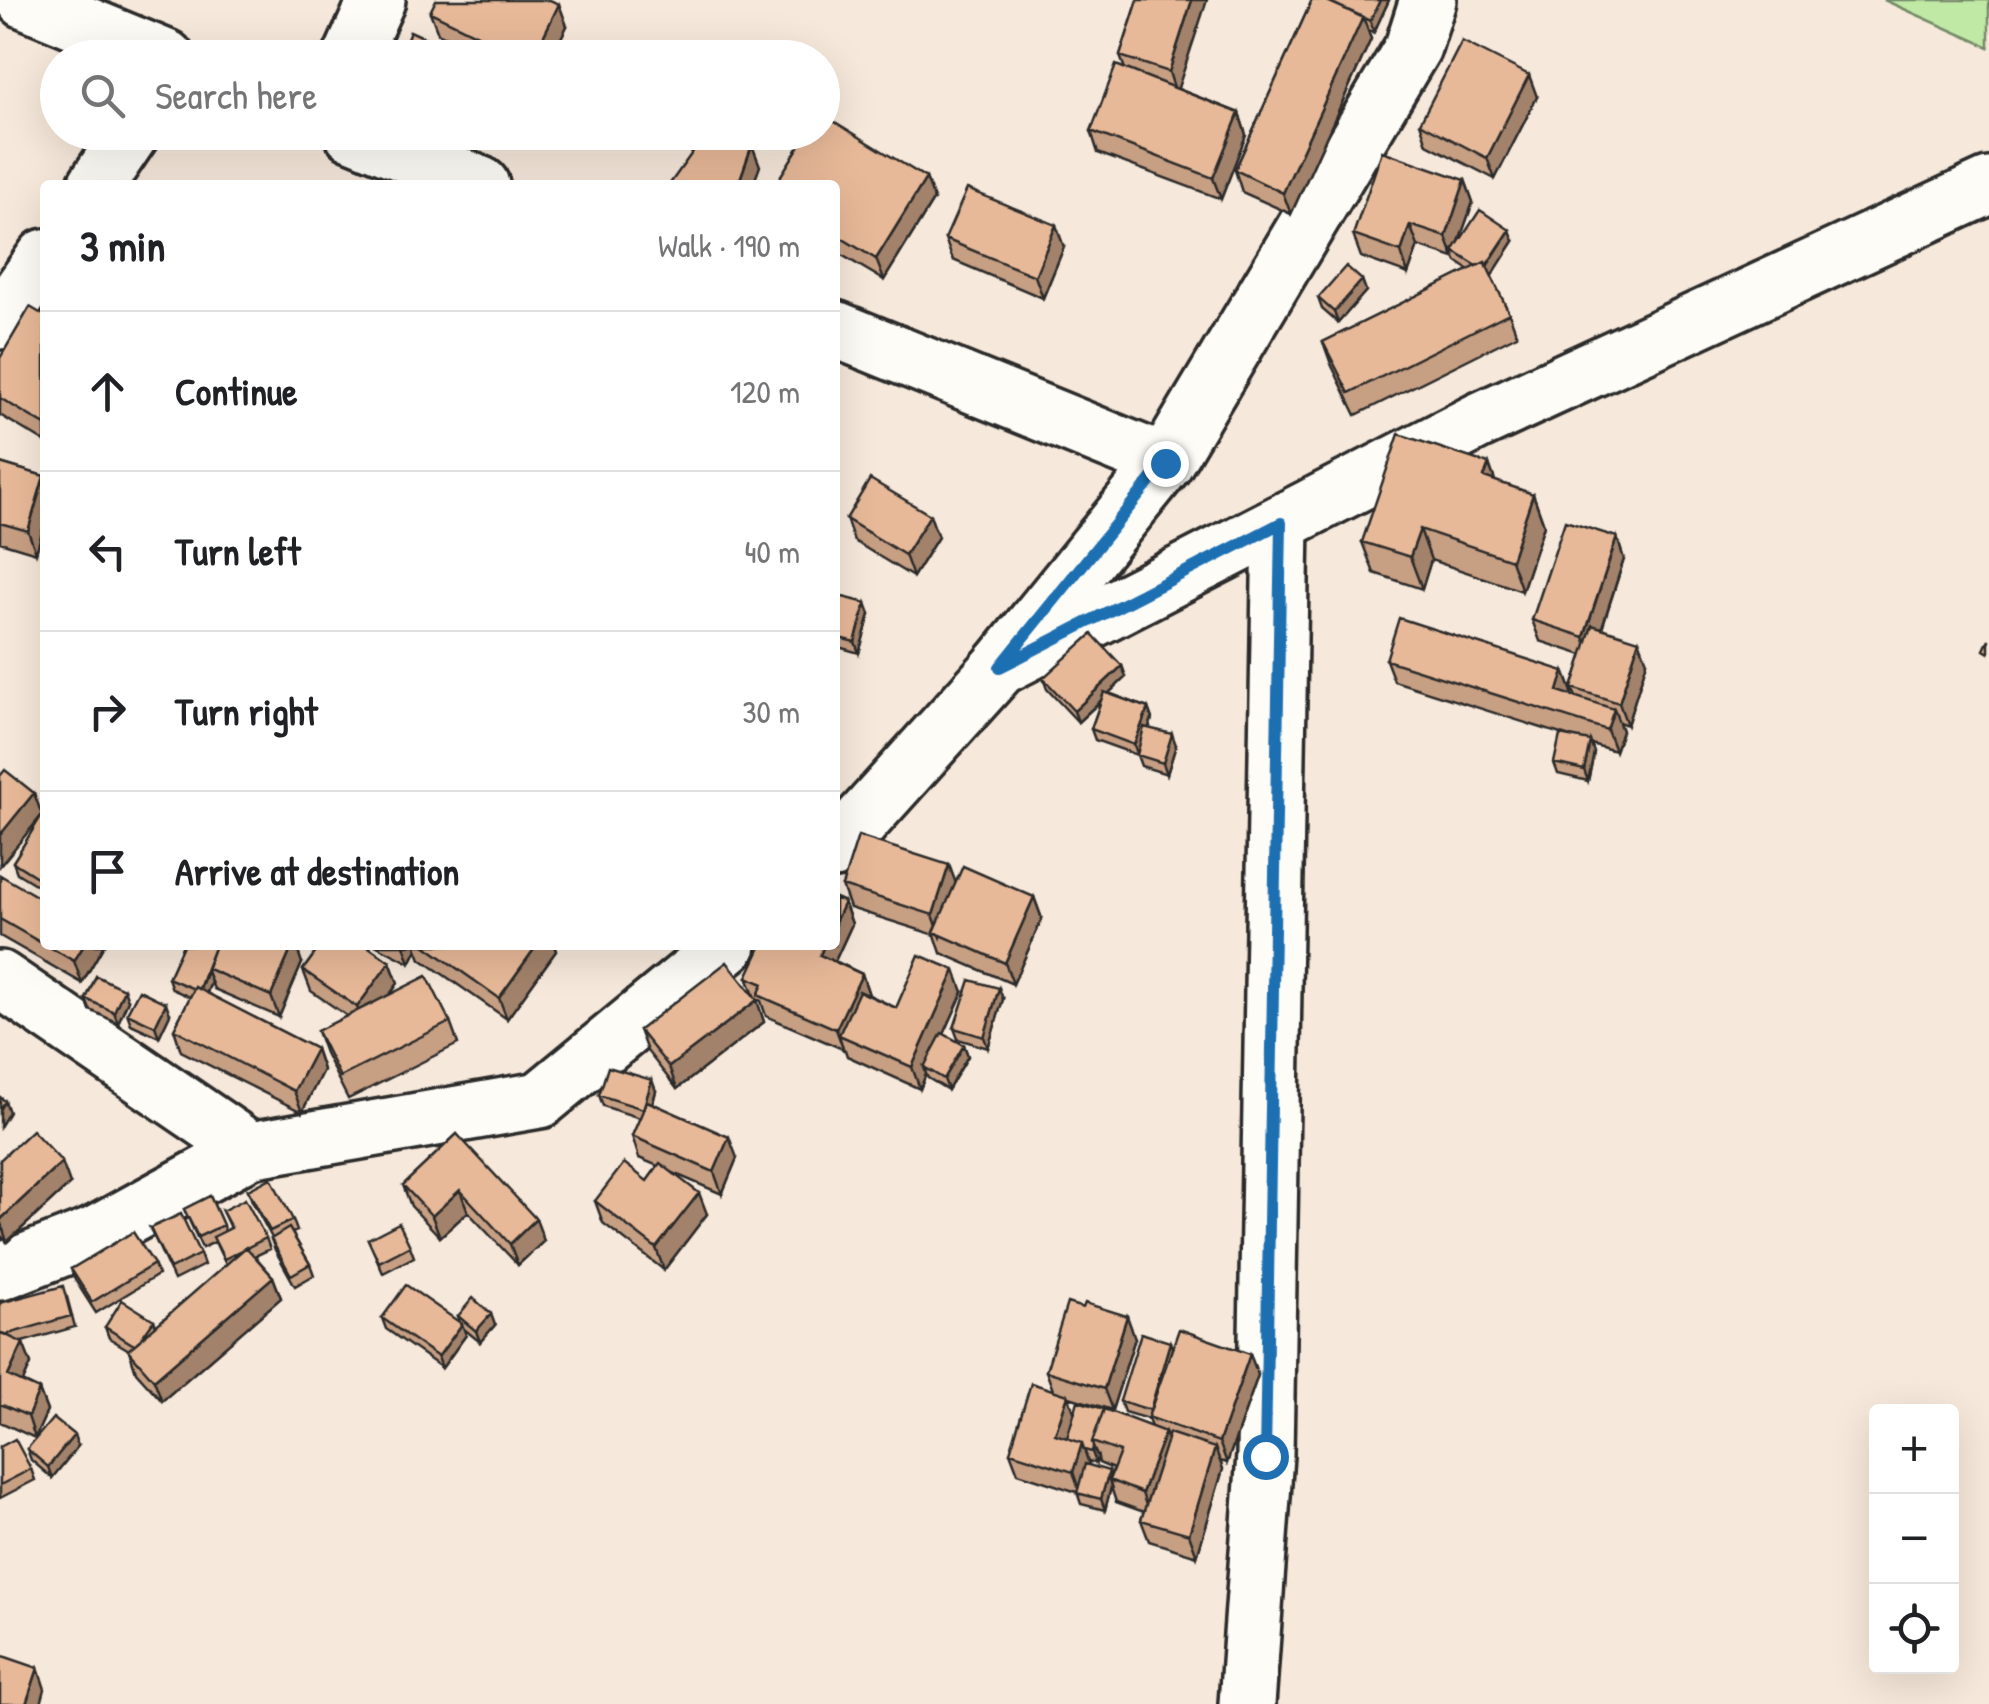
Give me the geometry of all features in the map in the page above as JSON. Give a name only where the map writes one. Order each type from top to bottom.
[{"type":"street","points":[[25,0],[122,40]]},
{"type":"street","points":[[359,40],[376,0]]},
{"type":"street","points":[[840,844],[1000,667],[1165,463],[1413,47],[1428,0]]},
{"type":"street","points":[[99,180],[120,150]]},
{"type":"street","points":[[396,150],[469,180]]},
{"type":"street","points":[[1000,667],[1479,421],[1989,186]]},
{"type":"street","points":[[0,321],[40,264]]},
{"type":"street","points":[[840,331],[1165,463]]},
{"type":"street","points":[[1247,1704],[1265,1456],[1281,523]]},
{"type":"street","points":[[0,1272],[93,1236],[250,1150],[540,1100],[722,950]]},
{"type":"street","points":[[0,979],[250,1150]]},
{"type":"green space","points":[[1884,0],[1989,0],[1989,47]]},
{"type":"building","points":[[436,0],[550,0],[559,4],[542,40],[488,40],[430,12]]},
{"type":"building","points":[[1138,0],[1192,0],[1169,72],[1120,56]]},
{"type":"building","points":[[1312,0],[1325,0],[1363,17],[1283,193],[1235,170]]},
{"type":"building","points":[[1326,0],[1380,0],[1370,21]]},
{"type":"building","points":[[410,31],[430,40],[406,40]]},
{"type":"building","points":[[1462,41],[1529,75],[1487,158],[1420,123]]},
{"type":"building","points":[[1116,65],[1239,113],[1213,178],[1091,131]]},
{"type":"building","points":[[840,125],[926,178],[876,259],[840,237],[840,180],[778,180],[797,150],[840,150]]},
{"type":"building","points":[[694,150],[750,150],[740,180],[673,180]]},
{"type":"building","points":[[1382,151],[1465,180],[1446,237],[1410,225],[1401,252],[1353,235]]},
{"type":"building","points":[[967,189],[1056,225],[1035,276],[945,239]]},
{"type":"building","points":[[1480,210],[1510,230],[1486,266],[1485,262],[1477,266],[1453,251]]},
{"type":"building","points":[[1485,262],[1509,313],[1349,393],[1323,342]]},
{"type":"building","points":[[1346,266],[1362,280],[1334,312],[1318,298]]},
{"type":"building","points":[[30,307],[40,313],[40,422],[0,398],[0,358]]},
{"type":"building","points":[[1399,434],[1489,464],[1484,477],[1533,494],[1511,560],[1420,529],[1410,557],[1362,542]]},
{"type":"building","points":[[0,463],[40,475],[40,490],[28,531],[0,523]]},
{"type":"building","points":[[870,479],[930,515],[905,555],[846,519]]},
{"type":"building","points":[[1565,521],[1617,537],[1584,637],[1532,620]]},
{"type":"building","points":[[840,596],[866,603],[855,642],[840,638]]},
{"type":"building","points":[[1399,618],[1564,671],[1558,691],[1614,709],[1607,730],[1386,660]]},
{"type":"building","points":[[1592,625],[1639,640],[1619,703],[1572,688]]},
{"type":"building","points":[[1092,634],[1122,666],[1074,711],[1043,678]]},
{"type":"building","points":[[1104,692],[1148,708],[1134,745],[1091,729]]},
{"type":"building","points":[[1144,727],[1172,734],[1163,763],[1137,755]]},
{"type":"building","points":[[1560,735],[1590,741],[1584,770],[1554,763]]},
{"type":"building","points":[[5,770],[34,793],[0,835],[0,776]]},
{"type":"building","points":[[40,818],[40,879],[13,862]]},
{"type":"building","points":[[858,836],[949,865],[933,915],[842,886]]},
{"type":"building","points":[[963,866],[1034,897],[1005,963],[934,932]]},
{"type":"building","points":[[0,875],[40,898],[40,942],[0,919]]},
{"type":"building","points":[[55,950],[81,950],[74,961]]},
{"type":"building","points":[[181,950],[213,950],[199,989],[168,978]]},
{"type":"building","points":[[213,950],[291,950],[271,996],[206,968]]},
{"type":"building","points":[[317,950],[373,950],[390,962],[357,1007],[303,970]]},
{"type":"building","points":[[431,950],[533,950],[499,998]]},
{"type":"building","points":[[760,950],[822,950],[820,955],[862,974],[836,1029],[758,995],[763,984],[747,977]]},
{"type":"building","points":[[919,955],[955,970],[912,1067],[839,1035],[859,991],[896,1008]]},
{"type":"building","points":[[727,962],[757,1000],[669,1067],[639,1030]]},
{"type":"building","points":[[96,976],[124,989],[114,1012],[86,999]]},
{"type":"building","points":[[427,976],[450,1022],[340,1077],[317,1031]]},
{"type":"building","points":[[970,980],[999,988],[984,1037],[954,1028]]},
{"type":"building","points":[[195,987],[316,1049],[294,1091],[174,1029]]},
{"type":"building","points":[[139,990],[166,1003],[155,1026],[127,1013]]},
{"type":"building","points":[[942,1033],[964,1045],[944,1079],[924,1067]]},
{"type":"building","points":[[608,1067],[652,1080],[643,1109],[599,1095]]},
{"type":"building","points":[[647,1101],[729,1137],[714,1172],[632,1136]]},
{"type":"building","points":[[32,1130],[62,1162],[0,1220],[0,1160]]},
{"type":"building","points":[[457,1134],[536,1219],[510,1244],[460,1190],[432,1216],[403,1185]]},
{"type":"building","points":[[624,1163],[647,1181],[660,1163],[699,1193],[656,1248],[595,1201]]},
{"type":"building","points":[[271,1178],[293,1220],[270,1231],[248,1190]]},
{"type":"building","points":[[210,1196],[223,1225],[198,1237],[184,1209]]},
{"type":"building","points":[[245,1199],[266,1238],[224,1259],[213,1237],[231,1228],[222,1211]]},
{"type":"building","points":[[181,1214],[200,1254],[170,1269],[150,1228]]},
{"type":"building","points":[[399,1223],[410,1246],[379,1262],[368,1239]]},
{"type":"building","points":[[289,1228],[310,1264],[291,1275],[271,1239]]},
{"type":"building","points":[[133,1232],[154,1264],[92,1302],[71,1269]]},
{"type":"building","points":[[246,1247],[273,1277],[154,1380],[128,1350]]},
{"type":"building","points":[[406,1285],[462,1324],[438,1357],[382,1318]]},
{"type":"building","points":[[63,1286],[71,1316],[5,1335],[0,1332],[0,1303]]},
{"type":"building","points":[[473,1298],[491,1314],[476,1331],[458,1316]]},
{"type":"building","points":[[122,1300],[154,1320],[134,1345],[105,1327]]},
{"type":"building","points":[[1067,1303],[1083,1308],[1085,1303],[1127,1316],[1104,1389],[1046,1371]]},
{"type":"building","points":[[1179,1329],[1250,1354],[1219,1442],[1148,1417]]},
{"type":"building","points":[[0,1332],[23,1343],[8,1376],[39,1390],[28,1416],[0,1404]]},
{"type":"building","points":[[1141,1333],[1170,1342],[1150,1410],[1120,1401]]},
{"type":"building","points":[[1031,1383],[1068,1395],[1055,1434],[1082,1443],[1073,1472],[1010,1452]]},
{"type":"building","points":[[1078,1401],[1104,1409],[1092,1452],[1067,1438]]},
{"type":"building","points":[[1104,1409],[1165,1432],[1142,1493],[1109,1480],[1120,1452],[1092,1442]]},
{"type":"building","points":[[53,1418],[74,1435],[48,1467],[27,1449]]},
{"type":"building","points":[[1169,1433],[1215,1448],[1189,1534],[1141,1520]]},
{"type":"building","points":[[15,1439],[31,1469],[0,1485],[0,1447]]},
{"type":"building","points":[[1085,1464],[1109,1471],[1101,1499],[1077,1493]]},
{"type":"building","points":[[0,1655],[38,1668],[26,1704],[0,1704]]},
{"type":"route","points":[[1165,463],[1000,667],[1281,523],[1265,1456]]}]
